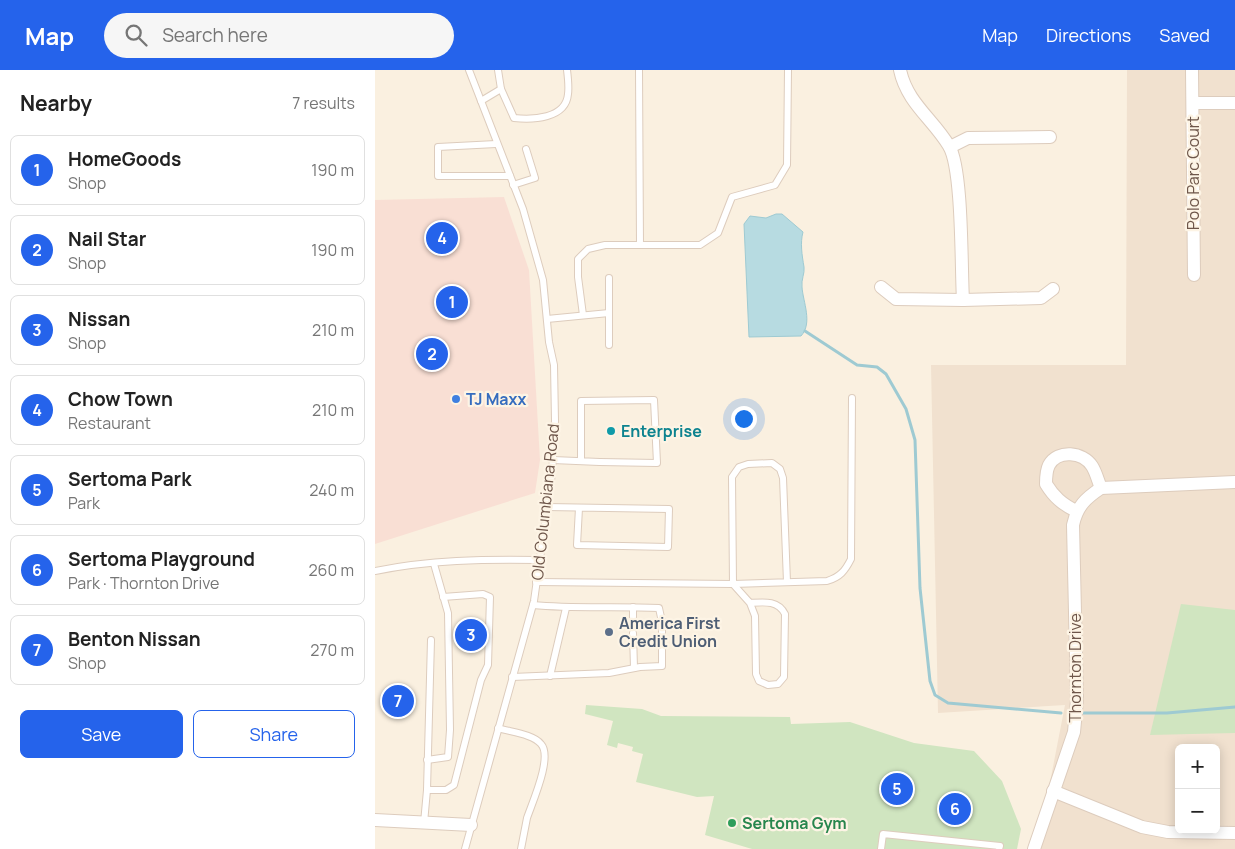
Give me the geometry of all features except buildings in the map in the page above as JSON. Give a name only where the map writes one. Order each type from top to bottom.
[{"type":"street","points":[[900,70],[913,102],[950,146],[957,173],[963,300]]},
{"type":"street","name":"Polo Parc Court","points":[[1192,70],[1194,275]]},
{"type":"street","points":[[1193,103],[1235,103]]},
{"type":"street","points":[[950,146],[968,138],[1050,136]]},
{"type":"street","points":[[881,287],[896,299],[963,300],[1041,298],[1053,289]]},
{"type":"street","points":[[1101,488],[1092,465],[1083,457],[1065,454],[1055,458],[1049,465],[1046,484],[1063,505],[1076,510],[1086,498],[1101,488],[1235,482]]},
{"type":"street","name":"Thornton Drive","points":[[1034,849],[1074,732],[1077,700],[1073,525],[1076,510]]},
{"type":"street","points":[[1053,791],[1142,827],[1168,832],[1235,833]]},
{"type":"street","points":[[375,820],[471,825]]},
{"type":"lane","name":"Old Columbiana Road","points":[[465,849],[533,605],[553,460],[555,421],[554,365],[543,280],[523,209],[496,144],[469,70]]},
{"type":"lane","points":[[498,70],[501,89],[514,118],[531,120],[559,111],[568,97],[567,70]]},
{"type":"lane","points":[[639,70],[640,245]]},
{"type":"lane","points":[[583,315],[577,277],[578,259],[587,249],[605,245],[700,245],[718,233],[732,197],[775,185],[787,165],[788,70]]},
{"type":"lane","points":[[481,101],[501,89]]},
{"type":"lane","points":[[496,144],[437,147],[439,176],[510,176]]},
{"type":"lane","points":[[513,186],[535,178],[526,149]]},
{"type":"lane","points":[[609,278],[609,345]]},
{"type":"lane","points":[[547,318],[609,313]]},
{"type":"lane","points":[[536,582],[733,584],[827,581],[837,578],[845,570],[851,559],[852,398]]},
{"type":"lane","points":[[553,460],[581,462],[657,463],[654,400],[581,401],[581,462]]},
{"type":"lane","points":[[750,603],[775,604],[781,607],[785,614],[785,677],[778,684],[768,685],[759,681],[756,674],[755,616],[750,603],[733,584],[732,477],[739,467],[748,464],[772,463],[780,469],[783,478],[787,582]]},
{"type":"lane","points":[[547,507],[669,509],[668,546],[577,545],[579,508]]},
{"type":"lane","points":[[375,571],[413,564],[435,564],[480,558],[539,560]]},
{"type":"lane","points":[[435,564],[448,614],[450,730],[448,757]]},
{"type":"lane","points":[[427,790],[446,790],[454,785],[481,680],[488,665],[490,597],[483,594],[443,597]]},
{"type":"lane","points":[[512,677],[609,673],[634,668],[662,666],[662,631],[659,608],[566,608],[533,605]]},
{"type":"lane","points":[[633,607],[633,617]]},
{"type":"lane","points":[[550,676],[566,608]]},
{"type":"lane","points":[[633,633],[634,668]]},
{"type":"lane","points":[[424,822],[427,790],[431,640]]},
{"type":"lane","points":[[498,728],[533,738],[541,744],[545,752],[544,766],[527,821],[521,849]]},
{"type":"lane","points":[[427,760],[448,757],[459,763]]},
{"type":"lane","points":[[881,849],[883,834],[1000,846],[999,849]]},
{"type":"shaded area","points":[[1127,70],[1235,70],[1235,849],[1037,849],[1065,705],[938,713],[931,365],[1126,365]]},
{"type":"shaded area","points":[[504,197],[529,270],[540,460],[535,493],[375,544],[375,200]]},
{"type":"green space","points":[[1181,604],[1235,610],[1235,733],[1150,735]]},
{"type":"green space","points":[[586,705],[642,709],[661,716],[790,717],[791,724],[850,722],[914,743],[974,751],[1002,781],[1021,829],[1017,849],[752,849],[705,835],[714,796],[697,797],[636,782],[643,754],[632,751],[633,747],[618,743],[617,748],[607,745],[613,721],[585,714]]},
{"type":"water","points":[[782,214],[803,232],[801,245],[804,269],[802,284],[807,319],[805,331],[801,336],[749,337],[744,224],[750,216],[766,218]]},
{"type":"waterway","points":[[805,331],[857,365],[877,367],[886,374],[906,409],[915,440],[920,588],[930,681],[935,695],[948,703],[1061,713]]},
{"type":"waterway","points":[[1083,713],[1167,713],[1235,707]]},
{"type":"place","name":"Chow Town","points":[[442,238]]},
{"type":"place","name":"HomeGoods","points":[[452,302]]},
{"type":"place","name":"Nail Star","points":[[432,354]]},
{"type":"place","name":"TJ Maxx","points":[[456,399]]},
{"type":"place","name":"Enterprise","points":[[611,431]]},
{"type":"place","name":"America First Credit Union","points":[[609,632]]},
{"type":"place","name":"Nissan","points":[[471,635]]},
{"type":"place","name":"Benton Nissan","points":[[398,701]]},
{"type":"place","name":"Sertoma Park","points":[[897,789]]},
{"type":"place","name":"Sertoma Playground","points":[[955,809]]},
{"type":"place","name":"Sertoma Gym","points":[[732,823]]}]
